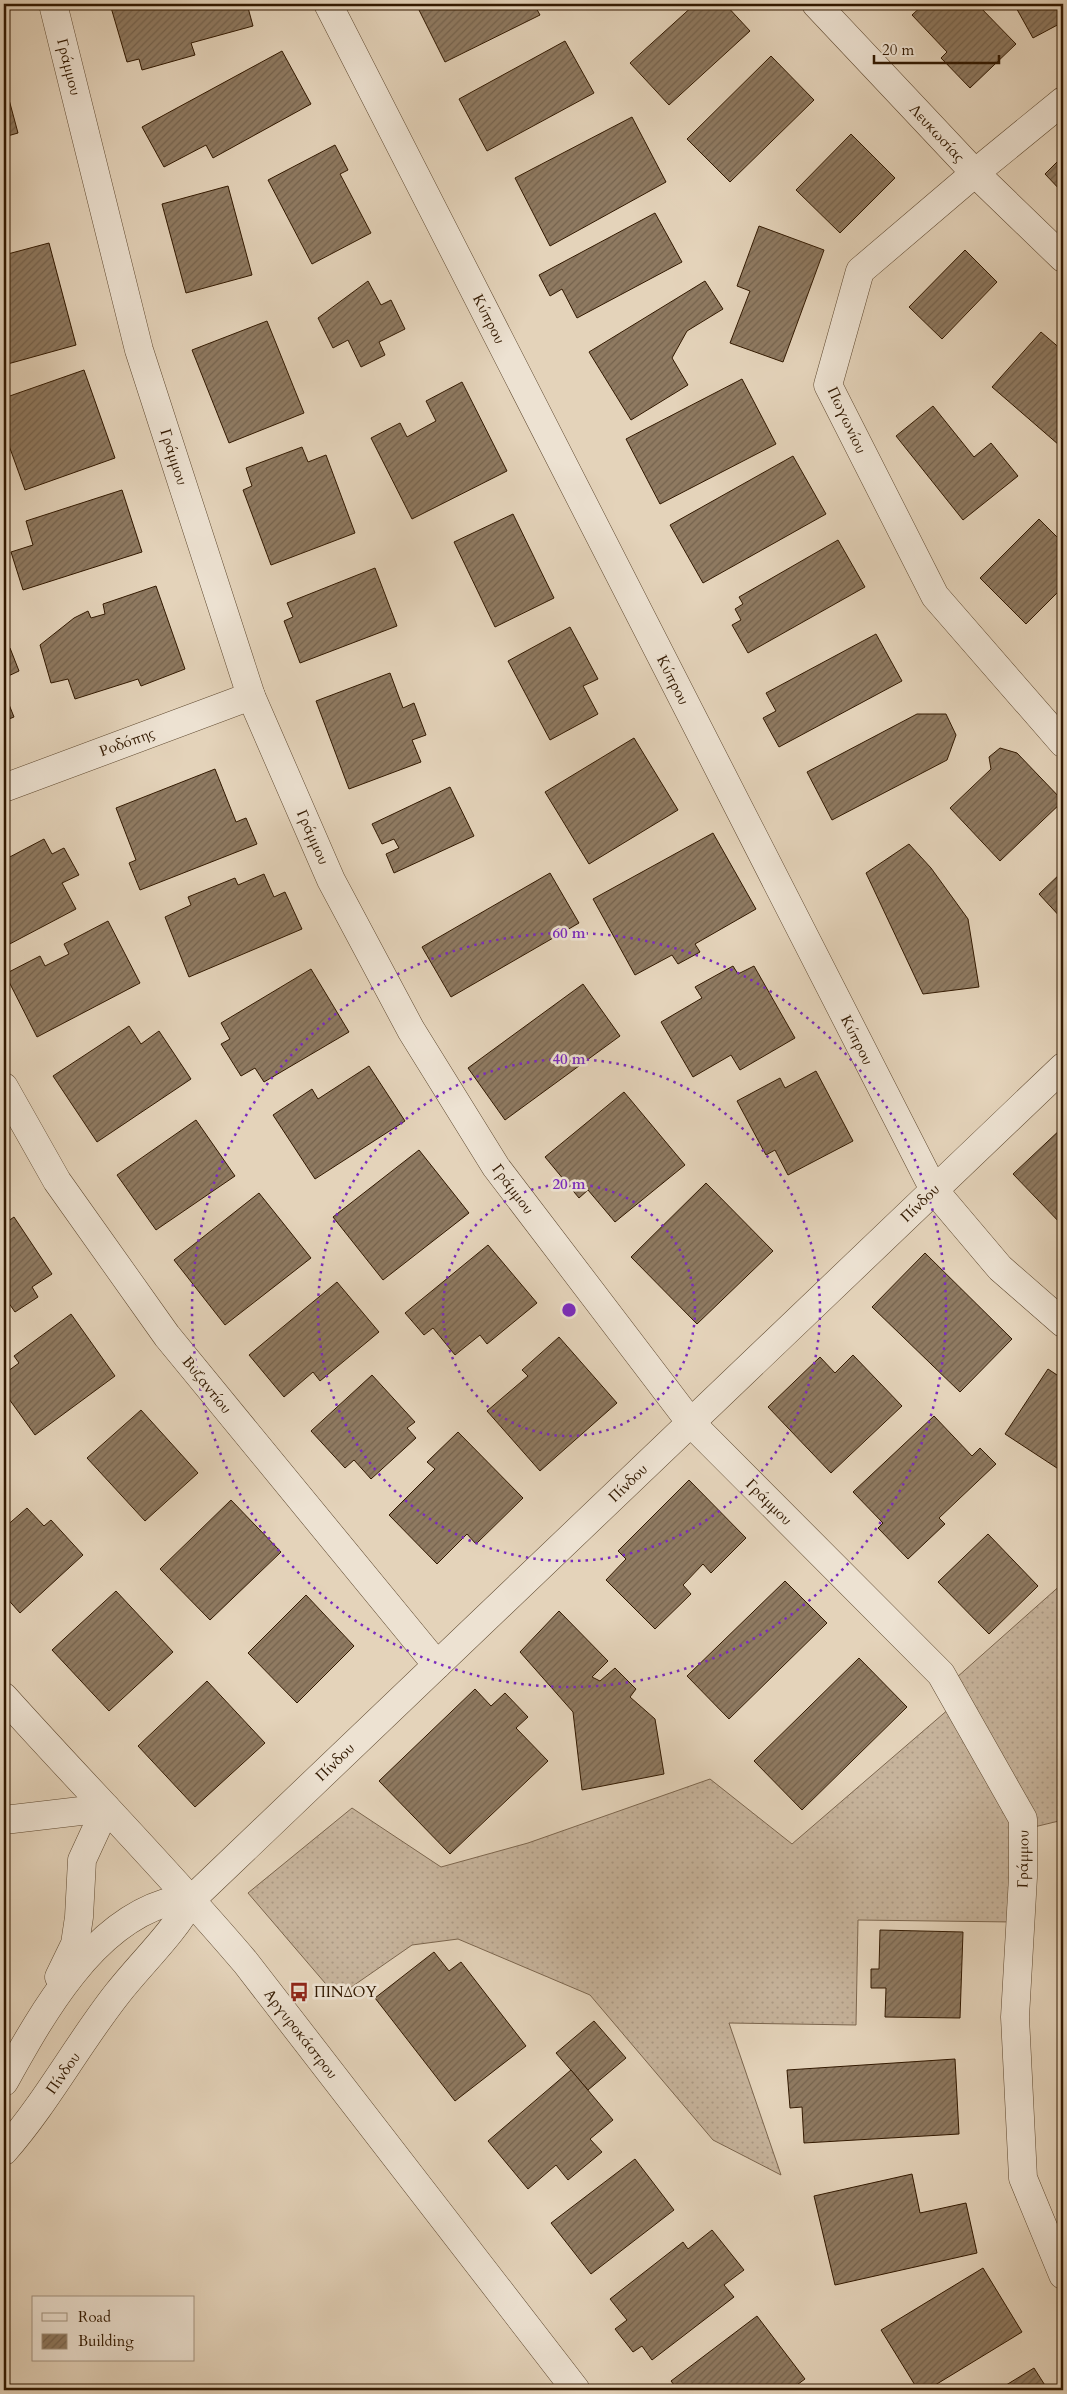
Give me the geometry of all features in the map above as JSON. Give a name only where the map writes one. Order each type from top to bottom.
[{"type":"street","name":"Γράμμου","points":[[53,4],[140,350],[251,696],[331,880],[411,1030],[496,1168],[690,1423],[941,1674],[1023,1819],[1023,1877],[1015,2016],[1023,2178],[1063,2275]]},
{"type":"street","name":"Κύπρου","points":[[328,4],[934,1190],[1000,1268],[1063,1323]]},
{"type":"street","name":"Λευκωσίας","points":[[816,4],[974,173],[1063,258]]},
{"type":"street","name":"Πωγωνίου","points":[[1063,101],[974,173],[860,271],[828,385],[935,596],[1063,743]]},
{"type":"street","name":"Ροδόπης","points":[[4,788],[251,696]]},
{"type":"street","name":"Πίνδου","points":[[4,2151],[26,2125],[116,1995],[182,1918],[192,1899],[1063,1067]]},
{"type":"street","name":"Βυζαντίου","points":[[4,1087],[57,1181],[167,1336],[437,1664]]},
{"type":"street","name":"Αργυροκάστρου","points":[[4,1698],[192,1899],[272,1996],[576,2390]]},
{"type":"street","points":[[6,1824],[106,1808]]},
{"type":"street","points":[[4,2082],[40,2018],[75,1944],[79,1916],[82,1860],[106,1808]]},
{"type":"street","points":[[40,2018],[71,1976],[108,1937],[138,1915],[166,1902],[192,1899]]},
{"type":"shaded area","points":[[1063,1583],[1063,1820],[1034,1827],[956,1678]]},
{"type":"shaded area","points":[[950,1708],[1014,1823],[1013,1922],[858,1920],[856,2025],[729,2023],[781,2175],[713,2140],[590,1995],[458,1939],[412,1945],[337,1997],[248,1893],[352,1808],[441,1867],[528,1843],[710,1779],[792,1844]]},
{"type":"building","points":[[110,4],[247,4],[253,26],[191,43],[195,55],[142,70],[139,59],[127,62]]},
{"type":"building","points":[[416,4],[534,4],[540,15],[445,62]]},
{"type":"building","points":[[695,4],[725,4],[750,31],[669,105],[630,63]]},
{"type":"building","points":[[924,4],[977,4],[1016,44],[970,88],[941,58],[947,52],[912,15]]},
{"type":"building","points":[[1014,4],[1063,4],[1063,22],[1033,38]]},
{"type":"building","points":[[565,41],[594,93],[487,151],[459,99]]},
{"type":"building","points":[[282,51],[311,104],[213,158],[206,145],[164,167],[142,127]]},
{"type":"building","points":[[771,56],[814,100],[730,182],[687,139]]},
{"type":"building","points":[[4,81],[18,133],[4,137]]},
{"type":"building","points":[[632,117],[666,182],[550,246],[515,178]]},
{"type":"building","points":[[851,134],[895,178],[840,233],[796,190]]},
{"type":"building","points":[[335,145],[348,170],[340,174],[371,233],[312,264],[268,180]]},
{"type":"building","points":[[1063,156],[1063,193],[1045,174]]},
{"type":"building","points":[[228,186],[252,275],[186,293],[162,204]]},
{"type":"building","points":[[655,213],[682,262],[577,318],[562,289],[550,296],[539,275]]},
{"type":"building","points":[[759,226],[824,250],[783,362],[730,343],[750,291],[737,286]]},
{"type":"building","points":[[49,243],[76,345],[4,365],[4,255]]},
{"type":"building","points":[[965,250],[997,282],[942,339],[909,307]]},
{"type":"building","points":[[368,281],[381,305],[391,300],[405,329],[379,342],[385,355],[361,367],[348,340],[333,348],[318,318]]},
{"type":"building","points":[[705,281],[723,309],[687,331],[672,358],[688,385],[631,420],[589,352]]},
{"type":"building","points":[[267,321],[304,413],[229,443],[192,350]]},
{"type":"building","points":[[1041,332],[1063,351],[1063,440],[1059,445],[992,387]]},
{"type":"building","points":[[84,370],[115,458],[25,490],[7,440],[4,442],[4,398]]},
{"type":"building","points":[[742,379],[776,444],[660,504],[626,439]]},
{"type":"building","points":[[462,382],[507,471],[412,519],[371,438],[400,423],[407,437],[436,421],[426,401]]},
{"type":"building","points":[[933,406],[974,457],[991,443],[1018,476],[963,520],[896,436]]},
{"type":"building","points":[[302,447],[308,462],[326,455],[355,533],[271,565],[243,490],[252,486],[246,468]]},
{"type":"building","points":[[793,456],[826,514],[703,583],[670,525]]},
{"type":"building","points":[[122,490],[142,552],[23,590],[11,552],[33,545],[26,521]]},
{"type":"building","points":[[513,514],[554,598],[495,627],[454,542]]},
{"type":"building","points":[[1039,519],[1063,543],[1063,587],[1026,624],[980,578]]},
{"type":"building","points":[[838,540],[865,587],[748,653],[732,625],[741,620],[735,609],[743,604],[739,597]]},
{"type":"building","points":[[375,568],[397,626],[300,663],[284,621],[293,617],[287,603]]},
{"type":"building","points":[[156,586],[185,669],[141,686],[138,679],[75,699],[68,679],[51,683],[40,645],[74,618],[88,611],[91,618],[105,614],[103,604]]},
{"type":"building","points":[[570,627],[598,679],[583,686],[598,714],[550,740],[508,661]]},
{"type":"building","points":[[876,634],[902,681],[779,747],[763,718],[776,711],[766,693]]},
{"type":"building","points":[[10,648],[19,671],[4,678],[4,651]]},
{"type":"building","points":[[390,673],[403,708],[414,703],[426,735],[412,740],[421,762],[349,789],[316,701]]},
{"type":"building","points":[[4,692],[14,717],[4,721]]},
{"type":"building","points":[[917,714],[946,714],[956,735],[947,760],[832,820],[807,772]]},
{"type":"building","points":[[634,738],[678,810],[589,864],[545,792]]},
{"type":"building","points":[[1000,748],[1017,753],[1063,801],[1000,861],[950,808],[991,769],[989,757]]},
{"type":"building","points":[[215,769],[236,822],[246,818],[257,844],[140,890],[129,863],[136,860],[116,808]]},
{"type":"building","points":[[450,787],[474,836],[394,873],[386,854],[399,848],[394,839],[382,844],[372,824]]},
{"type":"building","points":[[713,833],[756,909],[695,944],[700,952],[678,964],[672,955],[635,975],[593,899]]},
{"type":"building","points":[[44,839],[52,854],[64,848],[79,875],[62,883],[76,909],[4,947],[4,860]]},
{"type":"building","points":[[909,844],[931,868],[968,919],[979,987],[923,994],[866,873]]},
{"type":"building","points":[[1063,871],[1063,920],[1039,894]]},
{"type":"building","points":[[550,873],[579,923],[451,997],[422,947]]},
{"type":"building","points":[[264,874],[274,897],[285,892],[302,929],[189,977],[165,917],[191,905],[188,897],[235,878],[238,885]]},
{"type":"building","points":[[108,921],[140,983],[37,1037],[5,974],[40,956],[45,966],[69,954],[64,944]]},
{"type":"building","points":[[733,966],[738,974],[754,966],[795,1038],[740,1070],[731,1055],[693,1077],[661,1022],[702,998],[695,987]]},
{"type":"building","points":[[311,969],[349,1032],[264,1082],[255,1068],[241,1076],[221,1044],[230,1039],[221,1023]]},
{"type":"building","points":[[583,984],[620,1036],[505,1120],[468,1068]]},
{"type":"building","points":[[129,1026],[141,1044],[159,1031],[191,1079],[97,1142],[53,1076]]},
{"type":"building","points":[[369,1066],[405,1121],[315,1179],[273,1115],[312,1089],[318,1099]]},
{"type":"building","points":[[816,1071],[853,1141],[788,1175],[775,1150],[766,1155],[737,1101],[780,1078],[785,1088]]},
{"type":"building","points":[[624,1092],[685,1165],[615,1222],[588,1190],[579,1198],[545,1157]]},
{"type":"building","points":[[196,1120],[235,1176],[156,1230],[117,1175]]},
{"type":"building","points":[[1063,1127],[1063,1226],[1013,1174]]},
{"type":"building","points":[[419,1150],[469,1213],[383,1280],[333,1217]]},
{"type":"building","points":[[706,1183],[773,1251],[697,1324],[631,1257]]},
{"type":"building","points":[[259,1193],[311,1258],[225,1325],[174,1260]]},
{"type":"building","points":[[14,1217],[52,1274],[32,1287],[38,1297],[15,1312],[8,1302],[4,1304],[4,1224]]},
{"type":"building","points":[[488,1245],[537,1303],[487,1344],[480,1335],[455,1355],[433,1328],[424,1335],[405,1313]]},
{"type":"building","points":[[925,1253],[1012,1339],[960,1392],[872,1307]]},
{"type":"building","points":[[337,1282],[379,1332],[320,1381],[313,1372],[284,1397],[249,1355]]},
{"type":"building","points":[[71,1314],[115,1376],[35,1435],[4,1392],[4,1374],[19,1363],[14,1356]]},
{"type":"building","points":[[559,1337],[617,1403],[540,1471],[487,1411],[528,1376],[522,1370]]},
{"type":"building","points":[[853,1355],[902,1406],[831,1473],[768,1407],[820,1357],[835,1373]]},
{"type":"building","points":[[1048,1369],[1063,1379],[1063,1472],[1005,1434]]},
{"type":"building","points":[[372,1375],[415,1422],[407,1428],[416,1438],[371,1479],[354,1460],[345,1468],[311,1431]]},
{"type":"building","points":[[141,1410],[198,1473],[145,1521],[87,1458]]},
{"type":"building","points":[[934,1416],[972,1456],[980,1448],[996,1464],[939,1518],[945,1524],[908,1559],[878,1528],[883,1523],[853,1492]]},
{"type":"building","points":[[458,1432],[523,1498],[476,1544],[467,1534],[437,1564],[389,1515],[435,1469],[427,1462]]},
{"type":"building","points":[[689,1480],[746,1538],[711,1573],[703,1564],[683,1585],[691,1594],[655,1629],[606,1580],[626,1559],[618,1551]]},
{"type":"building","points":[[231,1500],[281,1552],[210,1620],[160,1569]]},
{"type":"building","points":[[27,1508],[44,1526],[51,1520],[83,1555],[20,1613],[4,1595],[4,1528]]},
{"type":"building","points":[[988,1534],[1038,1586],[989,1634],[938,1582]]},
{"type":"building","points":[[785,1581],[827,1623],[729,1719],[687,1676]]},
{"type":"building","points":[[116,1591],[173,1652],[109,1711],[52,1650]]},
{"type":"building","points":[[306,1595],[354,1646],[297,1703],[248,1653]]},
{"type":"building","points":[[559,1611],[608,1661],[592,1677],[600,1681],[615,1668],[636,1689],[630,1697],[655,1719],[664,1774],[582,1790],[573,1712],[520,1652]]},
{"type":"building","points":[[859,1658],[907,1707],[802,1810],[754,1761]]},
{"type":"building","points":[[207,1681],[265,1743],[195,1807],[138,1746]]},
{"type":"building","points":[[475,1689],[491,1706],[505,1693],[528,1717],[516,1728],[548,1761],[450,1854],[379,1781]]},
{"type":"building","points":[[880,1930],[963,1932],[960,2018],[885,2017],[886,1988],[871,1988],[871,1969],[879,1969]]},
{"type":"building","points":[[434,1952],[449,1971],[461,1962],[526,2046],[455,2101],[375,1998]]},
{"type":"building","points":[[594,2021],[626,2058],[588,2090],[556,2053]]},
{"type":"building","points":[[955,2059],[959,2134],[804,2143],[802,2107],[790,2108],[787,2070]]},
{"type":"building","points":[[571,2070],[613,2120],[590,2139],[602,2152],[568,2180],[556,2165],[528,2189],[488,2141]]},
{"type":"building","points":[[635,2159],[674,2210],[591,2274],[551,2223]]},
{"type":"building","points":[[912,2174],[920,2213],[966,2203],[977,2253],[835,2285],[814,2196]]},
{"type":"building","points":[[712,2230],[744,2270],[724,2285],[734,2297],[652,2360],[642,2346],[633,2352],[615,2329],[627,2320],[610,2299],[683,2242],[688,2249]]},
{"type":"building","points":[[983,2268],[1022,2332],[927,2390],[918,2390],[881,2330]]},
{"type":"building","points":[[757,2316],[805,2379],[790,2390],[678,2390],[671,2381]]},
{"type":"building","points":[[1034,2368],[1048,2390],[998,2390]]},
{"type":"place","name":"ΠΙΝΔΟΥ","points":[[299,1992]]}]
